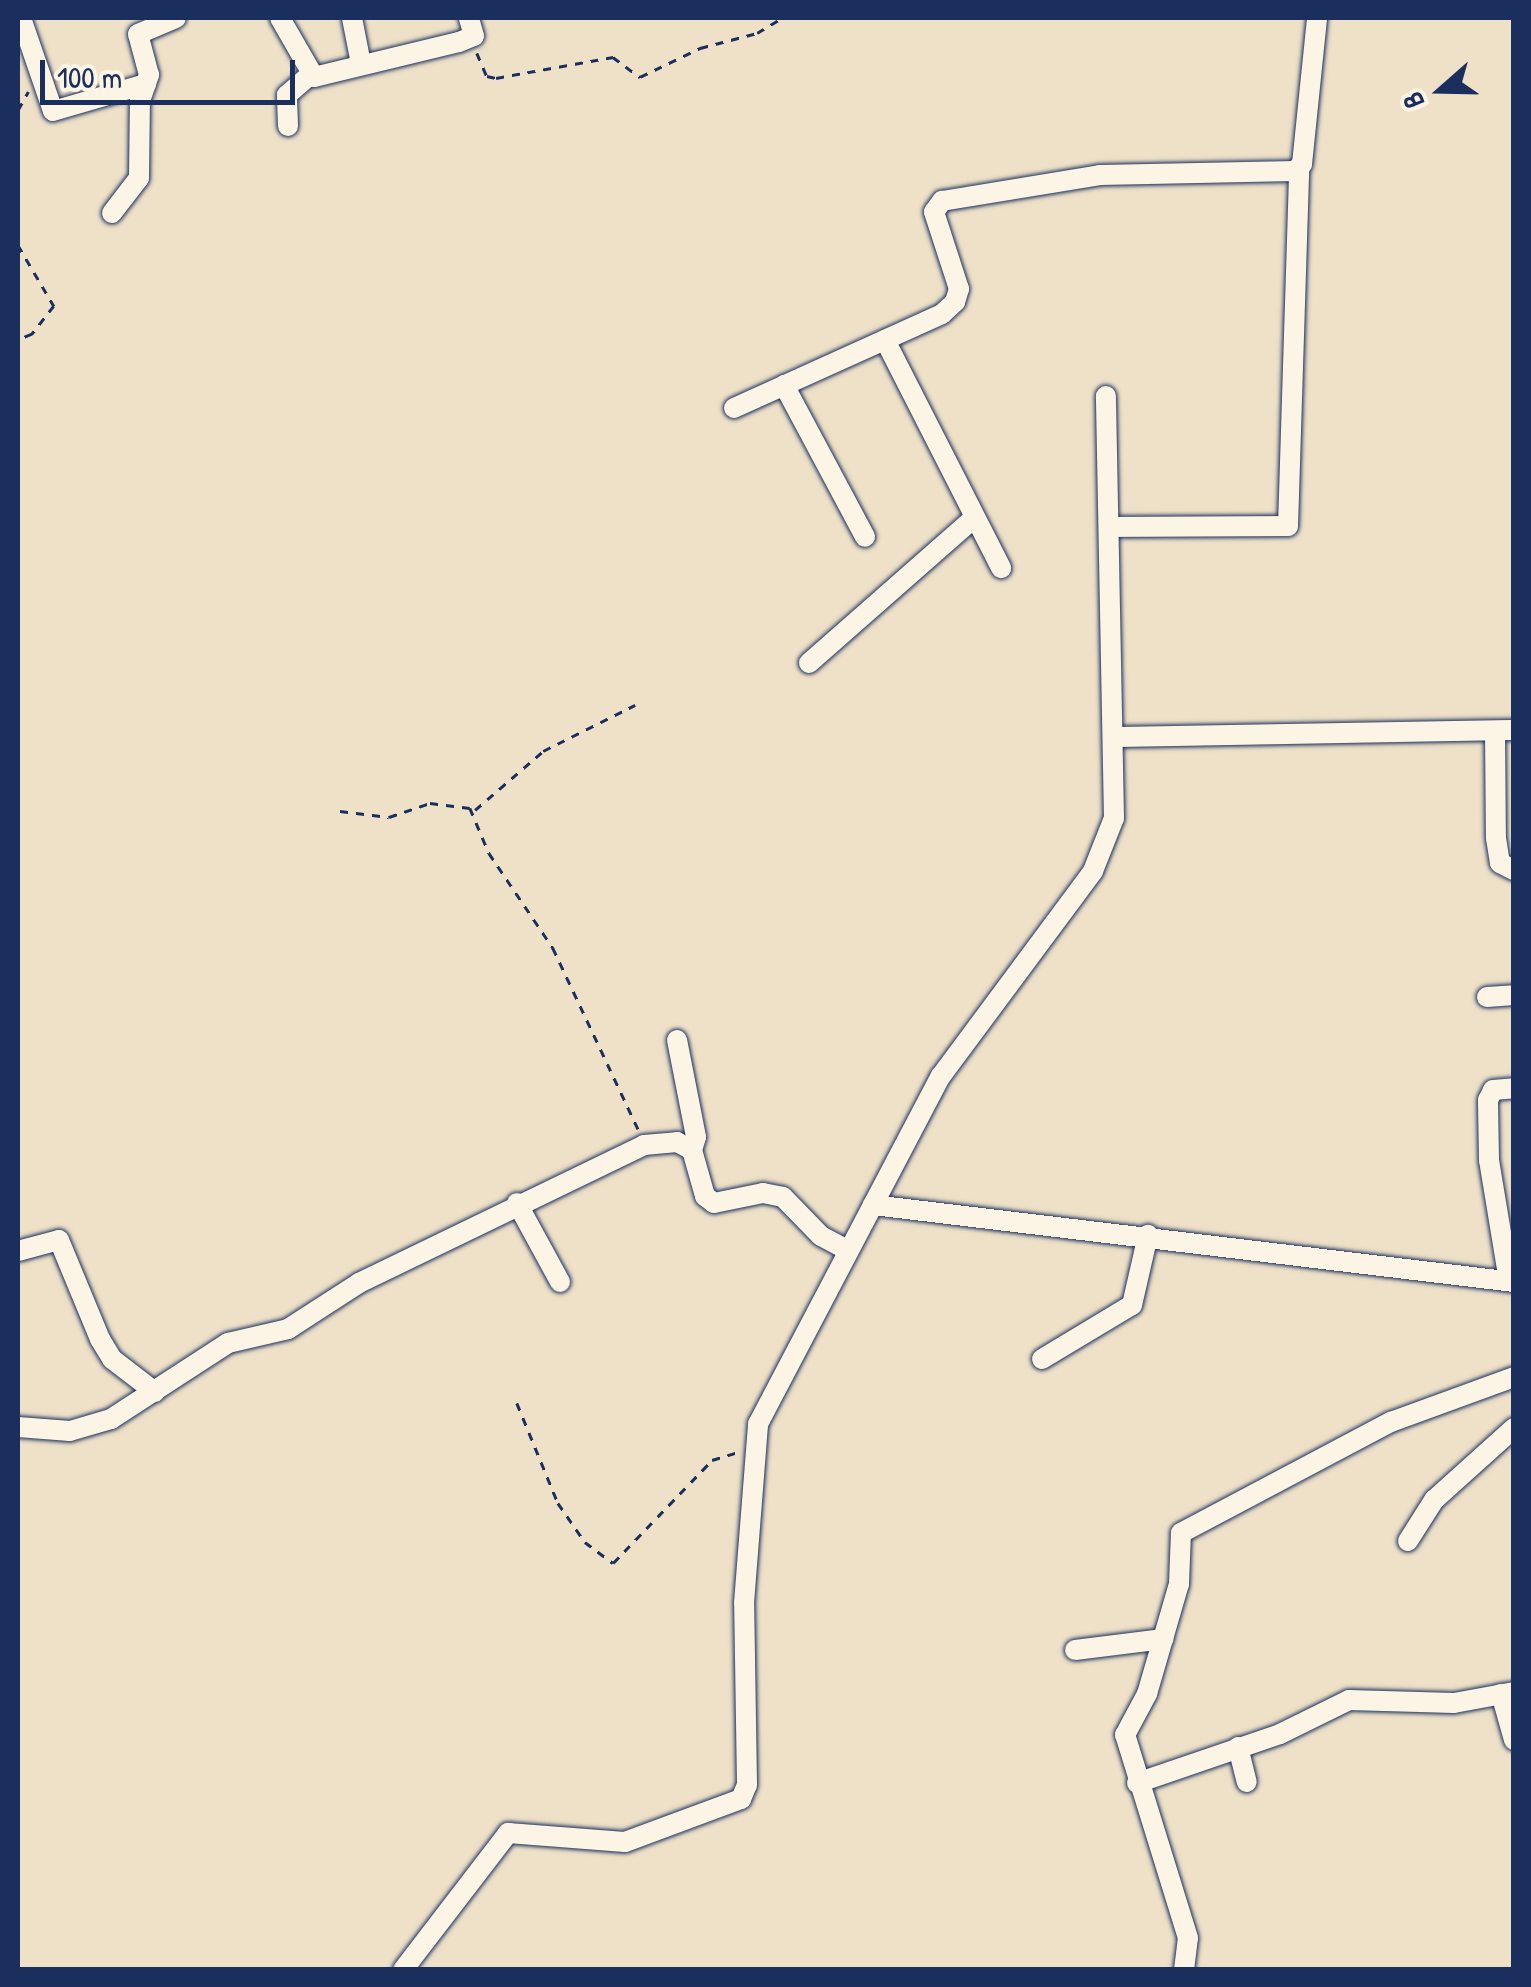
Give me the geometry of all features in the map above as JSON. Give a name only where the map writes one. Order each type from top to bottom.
[{"type":"street","points":[[20,18],[53,111],[146,84]]},
{"type":"street","points":[[112,214],[139,178],[146,84],[138,34],[176,18]]},
{"type":"street","points":[[280,18],[310,74]]},
{"type":"street","points":[[352,18],[361,64]]},
{"type":"street","points":[[1109,527],[1288,526],[1299,168],[1317,18]]},
{"type":"street","points":[[288,126],[287,95],[310,74],[361,64],[472,27]]},
{"type":"street","points":[[734,408],[885,340],[955,302],[959,289],[934,212],[942,201],[1100,175],[1299,168]]},
{"type":"street","points":[[885,340],[972,520],[1001,568]]},
{"type":"street","points":[[784,385],[865,537]]},
{"type":"street","points":[[403,1970],[508,1833],[624,1842],[741,1799],[754,1450],[772,1393],[845,1249],[873,1205],[941,1076],[1093,871],[1114,818],[1106,396]]},
{"type":"street","points":[[809,663],[972,520]]},
{"type":"street","points":[[1114,737],[1504,731],[1496,838],[1500,863],[1514,870]]},
{"type":"street","points":[[1487,996],[1514,995]]},
{"type":"street","points":[[677,1040],[696,1138],[692,1150],[709,1200],[783,1197],[821,1236],[845,1249]]},
{"type":"street","points":[[873,1205],[1511,1281],[1489,1160],[1488,1100],[1493,1090],[1514,1088]]},
{"type":"street","points":[[18,1427],[88,1428],[155,1392],[228,1344],[288,1329],[360,1283],[516,1203],[644,1145],[678,1142],[692,1150]]},
{"type":"street","points":[[516,1203],[560,1282]]},
{"type":"street","points":[[1042,1359],[1132,1305],[1148,1236]]},
{"type":"street","points":[[18,1251],[59,1240],[100,1340],[112,1358],[155,1392]]},
{"type":"street","points":[[1184,1970],[1183,1920],[1125,1735],[1147,1694],[1179,1584],[1185,1529],[1391,1422],[1514,1376]]},
{"type":"street","points":[[1408,1540],[1434,1500],[1514,1428]]},
{"type":"street","points":[[1075,1650],[1162,1639]]},
{"type":"street","points":[[1137,1783],[1238,1747],[1349,1700],[1454,1703],[1507,1693],[1514,1740]]},
{"type":"street","points":[[1238,1747],[1246,1782]]},
{"type":"path","points":[[472,27],[487,76],[614,57],[640,77],[700,48],[757,34],[782,18]]},
{"type":"path","points":[[18,245],[54,306],[18,340]]},
{"type":"path","points":[[473,812],[542,751],[635,705]]},
{"type":"path","points":[[340,811],[389,817],[430,803],[473,812]]},
{"type":"path","points":[[473,812],[489,853],[553,948],[594,1028],[644,1145]]},
{"type":"path","points":[[518,1403],[558,1503],[585,1542],[613,1563],[625,1558],[712,1460],[754,1450]]}]
